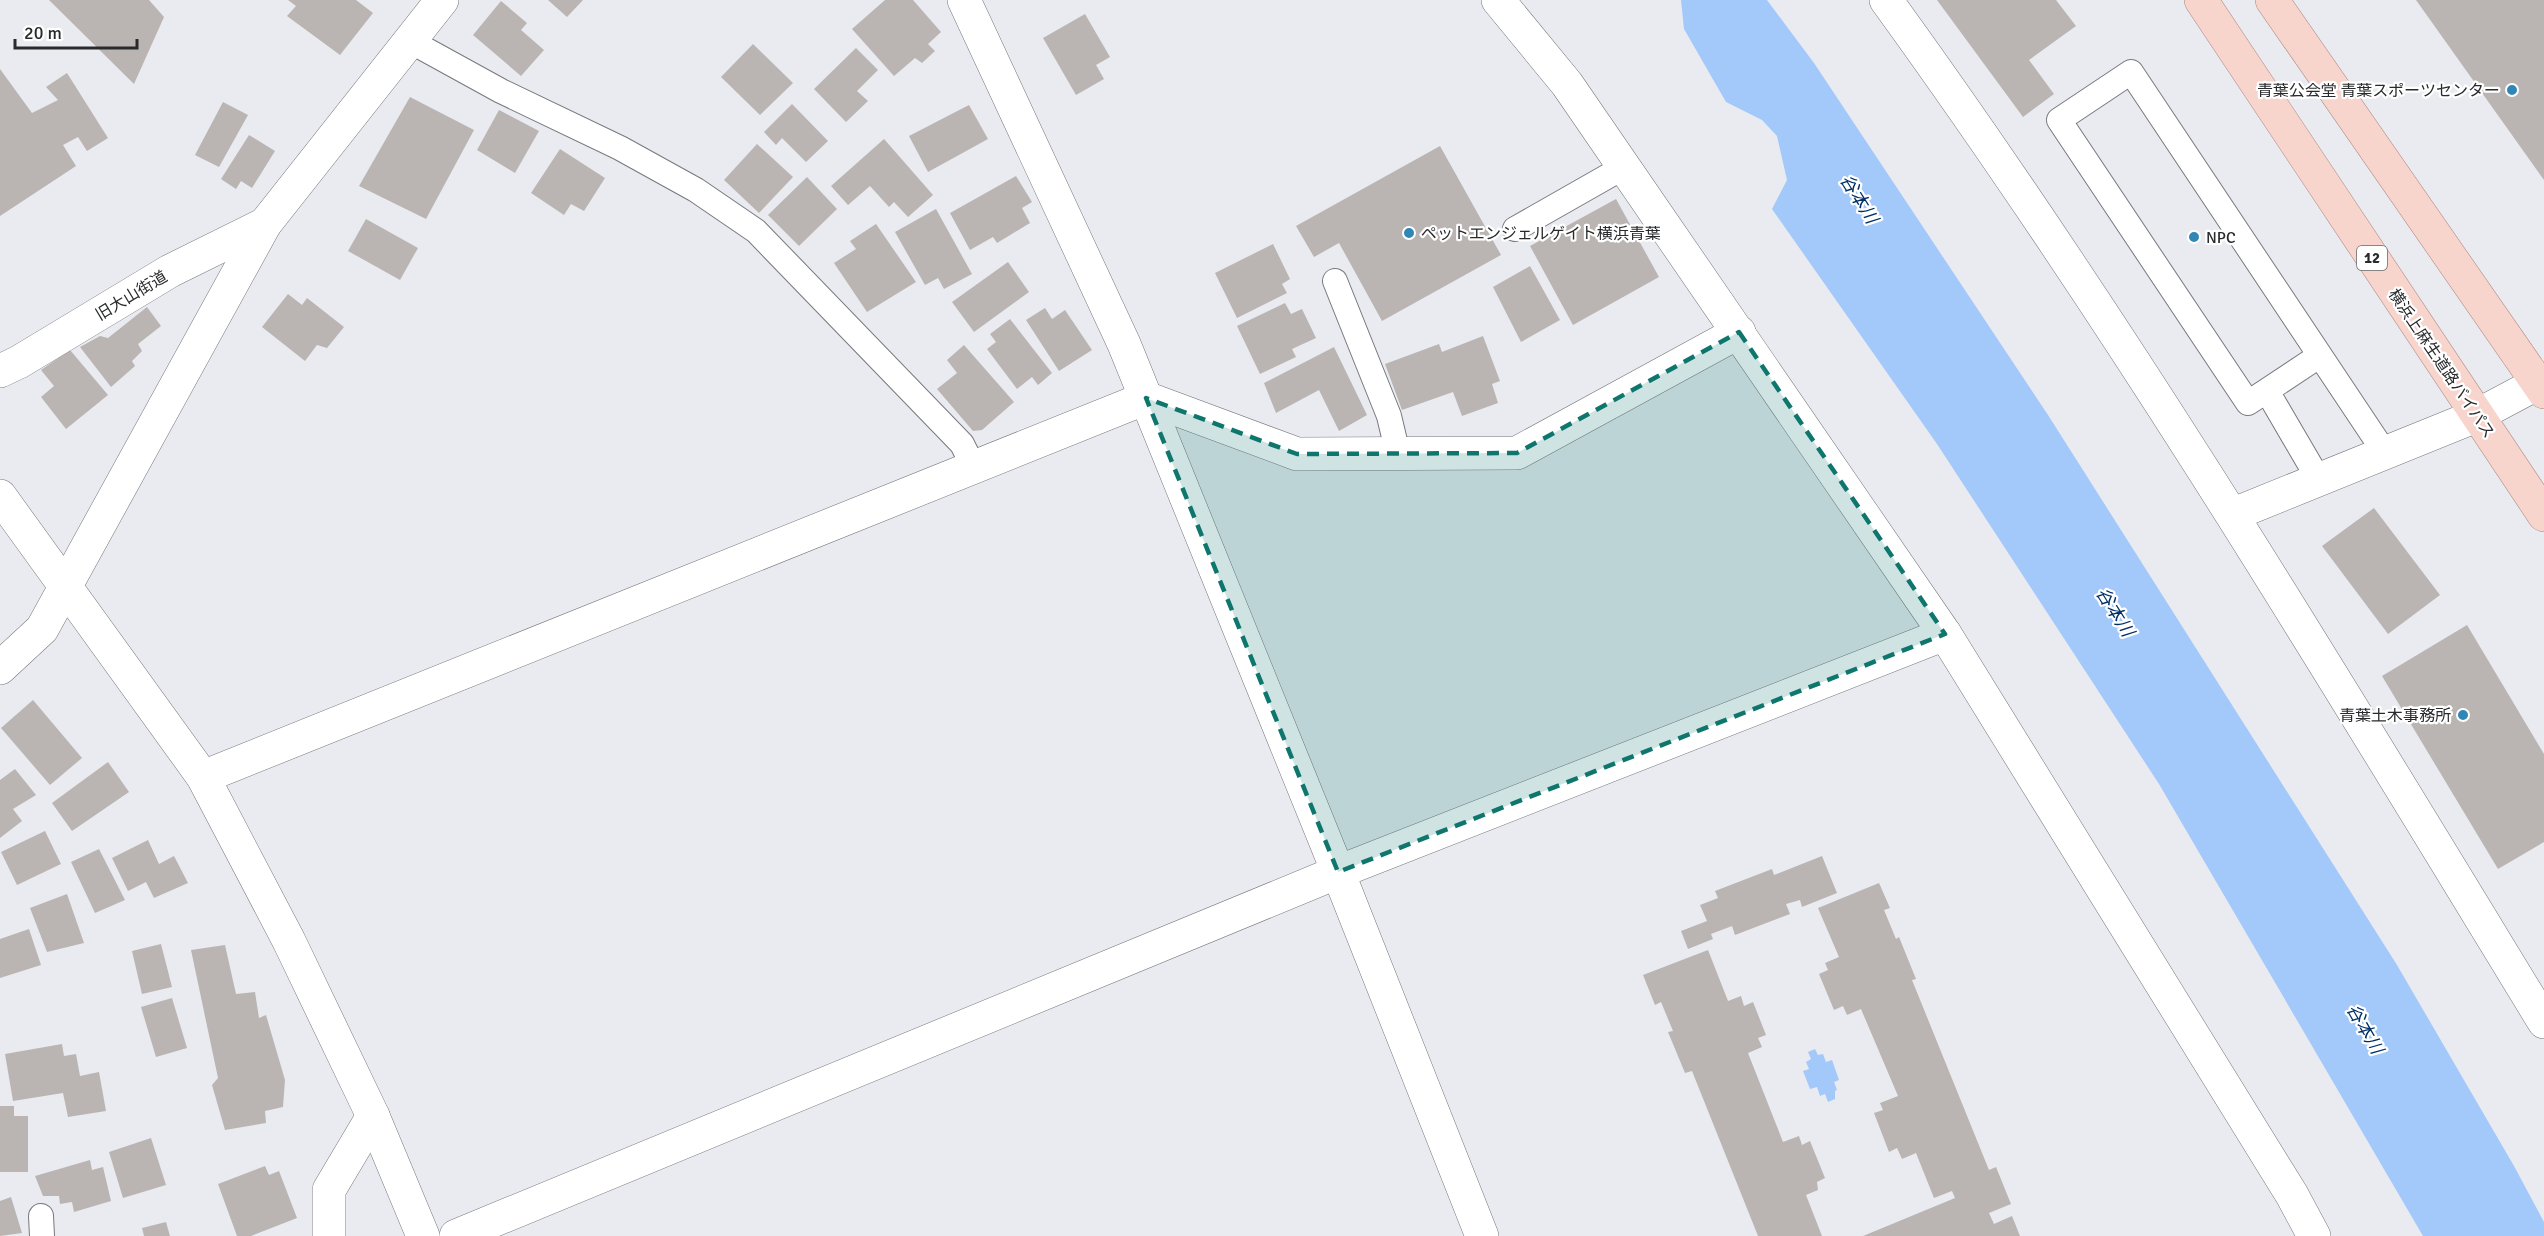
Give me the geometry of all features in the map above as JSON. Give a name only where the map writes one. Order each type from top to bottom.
[{"type":"main road","name":"横浜上麻生道路バイパス","points":[[2201,0],[2544,515]]},
{"type":"main road","points":[[2272,0],[2541,387]]},
{"type":"street","points":[[0,668],[42,629],[265,224],[442,0]]},
{"type":"street","points":[[964,0],[1124,345],[1338,872],[1482,1236]]},
{"type":"street","points":[[1498,0],[1567,84],[1945,634],[2292,1195],[2314,1236]]},
{"type":"street","points":[[1886,0],[1976,124],[2234,514],[2544,1022]]},
{"type":"street","name":"旧大山街道","points":[[0,371],[19,362],[170,271],[265,224]]},
{"type":"street","points":[[203,777],[1146,398],[1297,454],[1517,453],[1739,332]]},
{"type":"street","points":[[2234,514],[2476,416],[2541,387]]},
{"type":"street","points":[[0,496],[203,777],[289,940],[373,1116],[423,1236]]},
{"type":"street","points":[[456,1236],[1338,872],[1945,634]]},
{"type":"street","points":[[329,1236],[329,1190],[373,1116]]},
{"type":"lane","points":[[410,41],[501,91],[630,153],[696,190],[756,231],[962,444],[974,468]]},
{"type":"lane","points":[[2319,356],[2248,403],[2059,120],[2131,72],[2385,453]]},
{"type":"lane","points":[[1515,229],[1624,167]]},
{"type":"lane","points":[[1335,281],[1389,416],[1398,454]]},
{"type":"lane","points":[[2267,391],[2319,480]]},
{"type":"highlighted area","points":[[1739,332],[1945,634],[1338,872],[1146,398],[1297,454],[1517,453]]},
{"type":"water","name":"谷本川","points":[[1681,0],[1767,0],[1814,63],[2048,415],[2397,965],[2514,1166],[2544,1222],[2544,1236],[2423,1236],[2159,784],[1937,444],[1772,209],[1787,180],[1777,136],[1762,120],[1726,102],[1684,29]]},
{"type":"water","points":[[1815,1049],[1818,1055],[1823,1054],[1826,1062],[1832,1060],[1839,1080],[1834,1082],[1837,1090],[1835,1099],[1828,1102],[1825,1094],[1820,1096],[1817,1087],[1810,1089],[1803,1071],[1809,1069],[1806,1062],[1811,1059],[1808,1052]]},
{"type":"building","points":[[49,0],[149,0],[164,17],[134,84]]},
{"type":"building","points":[[288,0],[356,0],[373,13],[340,55],[287,16],[296,6]]},
{"type":"building","points":[[548,0],[583,0],[567,17]]},
{"type":"building","points":[[885,0],[913,0],[941,32],[928,44],[935,51],[922,63],[915,58],[894,76],[852,29]]},
{"type":"building","points":[[1937,0],[2056,0],[2076,26],[2029,60],[2054,94],[2023,117]]},
{"type":"building","name":"青葉公会堂 青葉スポーツセンター","points":[[2416,0],[2544,0],[2544,180]]},
{"type":"building","points":[[501,1],[527,23],[521,30],[544,50],[521,76],[473,35]]},
{"type":"building","points":[[1085,14],[1110,57],[1096,65],[1104,79],[1076,95],[1043,38]]},
{"type":"building","points":[[753,44],[793,83],[760,115],[721,77]]},
{"type":"building","points":[[856,48],[878,70],[857,91],[868,101],[846,122],[814,89]]},
{"type":"building","points":[[0,69],[32,113],[58,100],[46,87],[67,73],[108,138],[87,151],[78,137],[63,145],[76,166],[0,216]]},
{"type":"building","points":[[410,97],[474,130],[426,219],[359,186]]},
{"type":"building","points":[[223,102],[248,115],[219,167],[195,155]]},
{"type":"building","points":[[792,104],[828,141],[806,162],[782,138],[776,145],[764,132]]},
{"type":"building","points":[[969,105],[988,139],[928,172],[909,136]]},
{"type":"building","points":[[499,110],[539,131],[515,173],[477,150]]},
{"type":"building","points":[[249,135],[275,151],[252,188],[241,181],[236,189],[221,179]]},
{"type":"building","points":[[884,139],[933,195],[908,217],[894,202],[889,207],[870,186],[848,205],[831,186]]},
{"type":"building","points":[[757,144],[793,177],[759,213],[724,180]]},
{"type":"building","points":[[1440,146],[1501,255],[1382,321],[1339,243],[1314,257],[1296,226]]},
{"type":"building","points":[[560,149],[605,178],[584,211],[571,204],[564,215],[531,193]]},
{"type":"building","points":[[1016,176],[1032,202],[1022,208],[1030,223],[997,243],[993,237],[970,250],[950,213]]},
{"type":"building","points":[[807,177],[837,209],[799,246],[768,215]]},
{"type":"building","points":[[1616,199],[1659,277],[1573,325],[1530,246]]},
{"type":"building","points":[[936,209],[972,274],[944,289],[938,278],[925,285],[895,232]]},
{"type":"building","points":[[366,219],[418,248],[400,280],[348,251]]},
{"type":"building","points":[[876,224],[916,282],[867,312],[834,263],[856,249],[850,241]]},
{"type":"building","points":[[1273,244],[1290,279],[1282,284],[1287,293],[1237,318],[1215,273]]},
{"type":"building","points":[[1008,262],[1029,292],[974,332],[952,302]]},
{"type":"building","points":[[1530,266],[1560,320],[1521,342],[1493,287]]},
{"type":"building","points":[[288,294],[302,305],[307,298],[344,327],[327,348],[317,345],[305,361],[262,327]]},
{"type":"building","points":[[1285,303],[1291,314],[1302,309],[1316,338],[1292,349],[1296,357],[1260,374],[1237,326]]},
{"type":"building","points":[[147,307],[161,326],[138,344],[142,351],[132,361],[135,366],[111,387],[80,347],[100,336],[108,338]]},
{"type":"building","points":[[1045,308],[1052,319],[1065,310],[1092,350],[1059,371],[1026,320]]},
{"type":"building","points":[[1010,319],[1052,373],[1038,385],[1032,377],[1017,389],[987,349],[996,342],[990,334]]},
{"type":"building","points":[[1483,336],[1500,381],[1492,384],[1498,403],[1462,416],[1453,392],[1402,410],[1385,364],[1439,344],[1442,352]]},
{"type":"building","points":[[964,345],[1014,402],[982,430],[973,431],[937,389],[957,373],[947,360]]},
{"type":"building","points":[[1334,347],[1367,415],[1339,431],[1319,390],[1276,413],[1264,383]]},
{"type":"building","points":[[70,350],[108,395],[66,429],[41,397],[54,386],[41,370]]},
{"type":"building","points":[[2374,508],[2440,595],[2388,634],[2322,546]]},
{"type":"building","name":"青葉土木事務所","points":[[2467,625],[2544,754],[2544,842],[2498,869],[2382,676]]},
{"type":"building","points":[[33,700],[82,758],[50,785],[1,728]]},
{"type":"building","points":[[108,762],[129,792],[72,831],[52,803]]},
{"type":"building","points":[[15,769],[36,795],[13,809],[22,821],[0,838],[0,780]]},
{"type":"building","points":[[45,831],[61,864],[17,885],[1,852]]},
{"type":"building","points":[[148,840],[159,864],[174,856],[188,883],[154,898],[146,882],[128,891],[112,858]]},
{"type":"building","points":[[99,849],[125,900],[95,913],[71,862]]},
{"type":"building","points":[[1822,856],[1837,893],[1802,907],[1800,900],[1786,904],[1790,914],[1735,935],[1732,926],[1711,934],[1713,939],[1688,949],[1681,931],[1707,921],[1700,905],[1718,898],[1715,891],[1772,869],[1774,875]]},
{"type":"building","points":[[1879,883],[1890,908],[1884,910],[1896,939],[1899,937],[1916,979],[1912,980],[1989,1170],[1996,1167],[2011,1204],[1989,1213],[1994,1224],[2012,1216],[2020,1236],[1863,1236],[1955,1198],[1952,1191],[1934,1198],[1916,1153],[1902,1159],[1897,1148],[1889,1152],[1874,1113],[1883,1110],[1880,1103],[1898,1096],[1861,1009],[1847,1015],[1843,1006],[1834,1010],[1819,974],[1828,970],[1825,963],[1839,957],[1818,908]]},
{"type":"building","points":[[67,894],[84,943],[47,952],[30,908]]},
{"type":"building","points":[[29,929],[41,965],[0,978],[0,939]]},
{"type":"building","points":[[161,944],[172,987],[142,994],[132,951]]},
{"type":"building","points":[[225,945],[236,994],[255,992],[259,1018],[266,1015],[285,1080],[283,1107],[265,1111],[266,1123],[225,1130],[212,1085],[218,1078],[191,950]]},
{"type":"building","points":[[1708,950],[1728,1001],[1741,996],[1744,1006],[1753,1002],[1766,1035],[1758,1038],[1762,1047],[1748,1053],[1783,1142],[1799,1136],[1802,1145],[1810,1141],[1825,1178],[1817,1182],[1818,1190],[1806,1195],[1822,1236],[1758,1236],[1692,1071],[1685,1073],[1668,1032],[1673,1031],[1661,1002],[1655,1005],[1643,975]]},
{"type":"building","points":[[172,998],[187,1048],[156,1057],[141,1007]]},
{"type":"building","points":[[62,1044],[64,1056],[76,1054],[80,1076],[99,1072],[106,1111],[68,1117],[63,1093],[13,1101],[5,1054]]},
{"type":"building","points":[[0,1106],[14,1106],[14,1116],[28,1116],[28,1172],[0,1172]]},
{"type":"building","points":[[151,1138],[166,1185],[123,1198],[109,1152]]},
{"type":"building","points":[[90,1160],[92,1170],[103,1167],[111,1201],[74,1212],[72,1202],[60,1204],[59,1196],[43,1196],[35,1176]]},
{"type":"building","points":[[265,1166],[269,1175],[279,1171],[297,1218],[251,1236],[237,1236],[218,1184]]},
{"type":"building","points":[[11,1197],[22,1233],[0,1236],[0,1201]]},
{"type":"building","points":[[166,1222],[170,1236],[144,1236],[142,1228]]},
{"type":"place","name":"青葉公会堂 青葉スポーツセンター","points":[[2512,90]]},
{"type":"place","name":"ペットエンジェルゲイト横浜青葉","points":[[1409,233]]},
{"type":"place","name":"NPC","points":[[2194,237]]},
{"type":"place","name":"青葉土木事務所","points":[[2463,715]]}]
